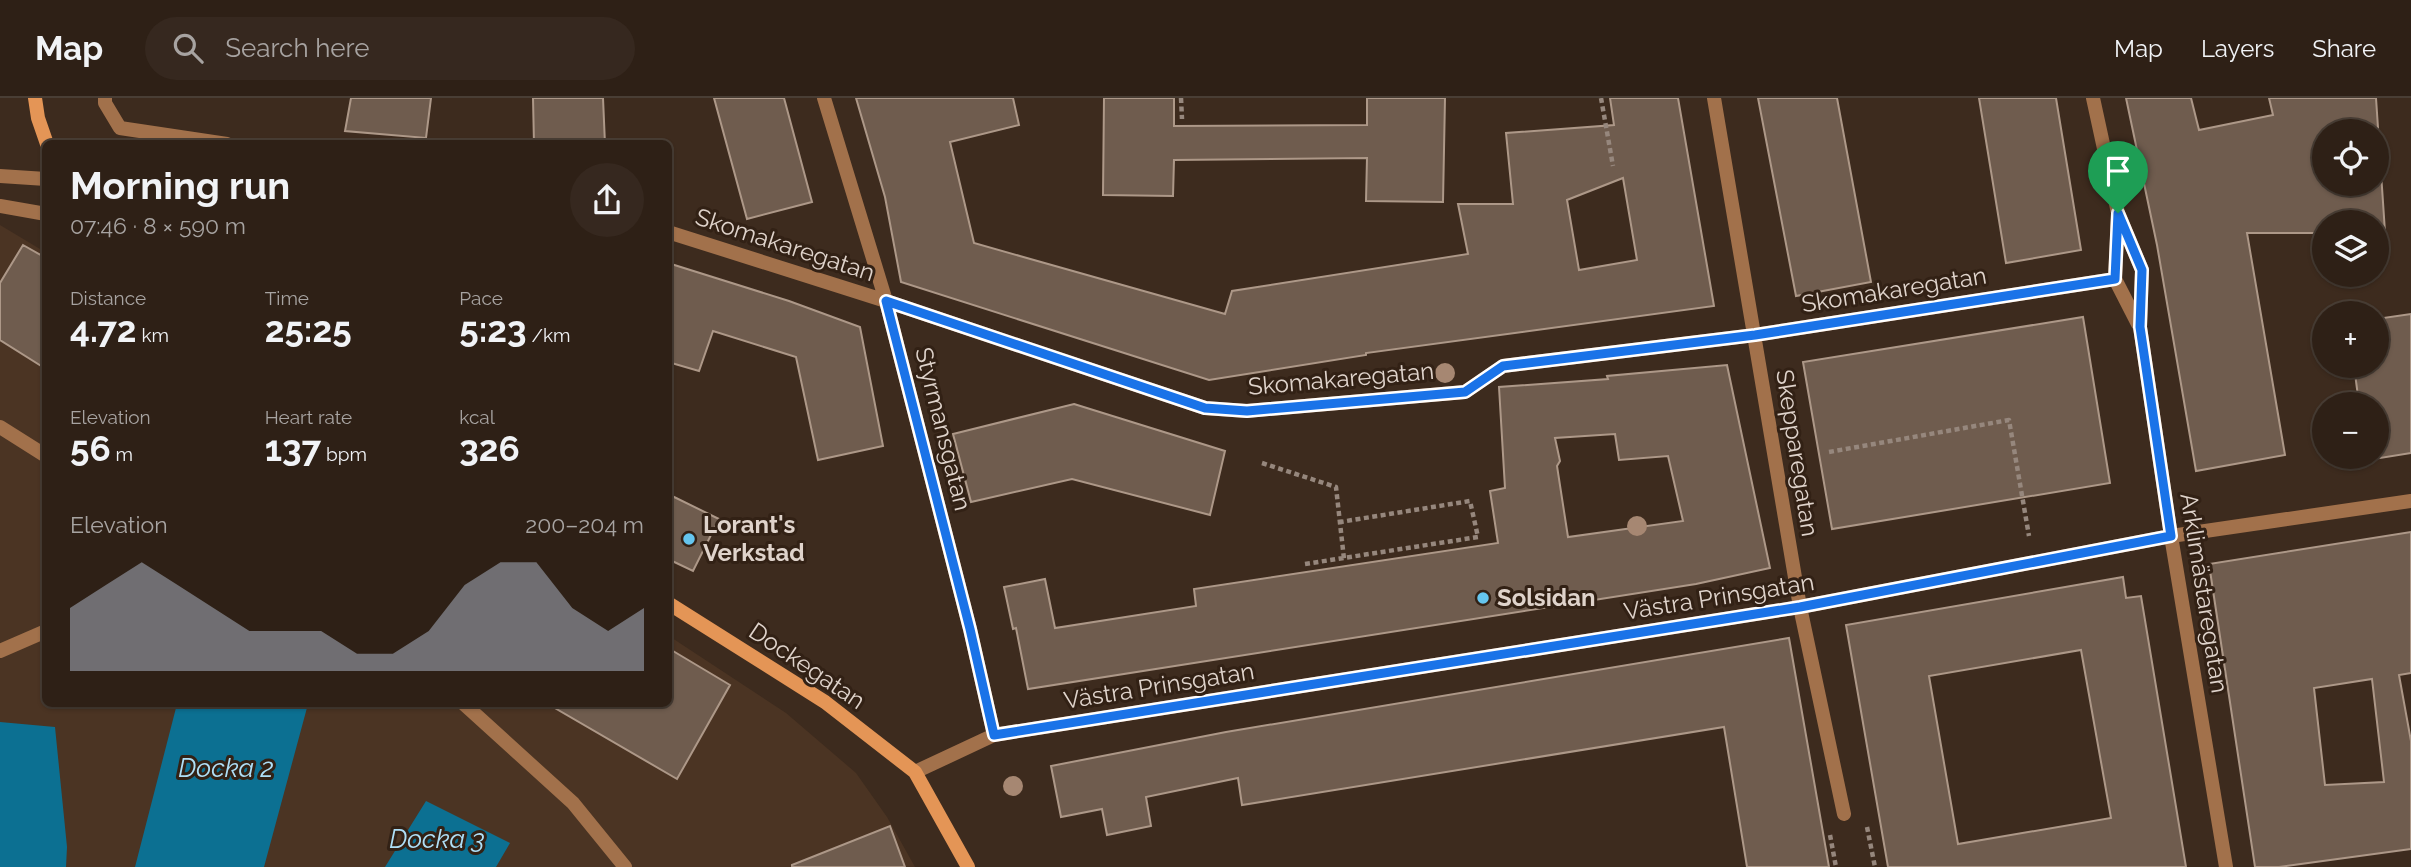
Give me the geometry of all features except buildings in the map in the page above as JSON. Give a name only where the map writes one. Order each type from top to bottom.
[{"type":"street","points":[[35,98],[37,118],[45,140]]},
{"type":"street","points":[[105,98],[105,103],[120,128],[200,140]]},
{"type":"street","name":"Styrmansgatan","points":[[824,98],[886,301],[970,629],[994,735]]},
{"type":"street","name":"Skepparegatan","points":[[1714,98],[1800,607],[1844,814]]},
{"type":"street","name":"Arklimästaregatan","points":[[2093,98],[2118,213],[2142,270],[2140,327],[2171,536],[2226,867]]},
{"type":"street","points":[[0,176],[42,179]]},
{"type":"street","points":[[0,206],[42,213]]},
{"type":"street","name":"Arklimästaregatan","points":[[2118,213],[2115,279],[2140,327]]},
{"type":"street","name":"Skomakaregatan","points":[[672,233],[886,301],[1205,408],[1247,411],[1465,392],[1503,366],[1755,335],[2115,279]]},
{"type":"street","points":[[0,427],[42,453]]},
{"type":"street","name":"Västra Prinsgatan","points":[[915,772],[994,735],[1800,607],[2171,536],[2411,501]]},
{"type":"street","name":"Dockegatan","points":[[672,606],[825,702],[915,772]]},
{"type":"street","points":[[0,651],[42,633]]},
{"type":"street","points":[[467,707],[573,803],[625,867]]},
{"type":"street","points":[[915,772],[968,867]]},
{"type":"path","points":[[1181,98],[1182,120]]},
{"type":"path","points":[[1601,98],[1614,166]]},
{"type":"path","points":[[1829,452],[2009,421],[2033,563]]},
{"type":"path","points":[[1262,463],[1336,486],[1344,559]]},
{"type":"path","points":[[1305,564],[1478,537],[1470,501],[1340,522]]},
{"type":"shaded area","points":[[0,225],[42,250],[42,707],[672,707],[672,638],[786,713],[856,773],[887,817],[915,867],[0,867]]},
{"type":"water","name":"Docka 2","points":[[176,707],[307,707],[264,867],[135,867]]},
{"type":"water","points":[[0,722],[55,727],[67,847],[66,867],[0,867]]},
{"type":"water","name":"Docka 3","points":[[426,801],[510,843],[496,867],[385,867]]},
{"type":"place","name":"Lorant's Verkstad","points":[[689,539]]},
{"type":"place","name":"Solsidan","points":[[1483,598]]},
{"type":"route","points":[[2118,213],[2142,270],[2140,327],[2171,536],[1800,607],[994,735],[970,629],[886,301],[1205,408],[1247,411],[1465,392],[1503,366],[1755,335],[2115,279],[2118,213]]}]
